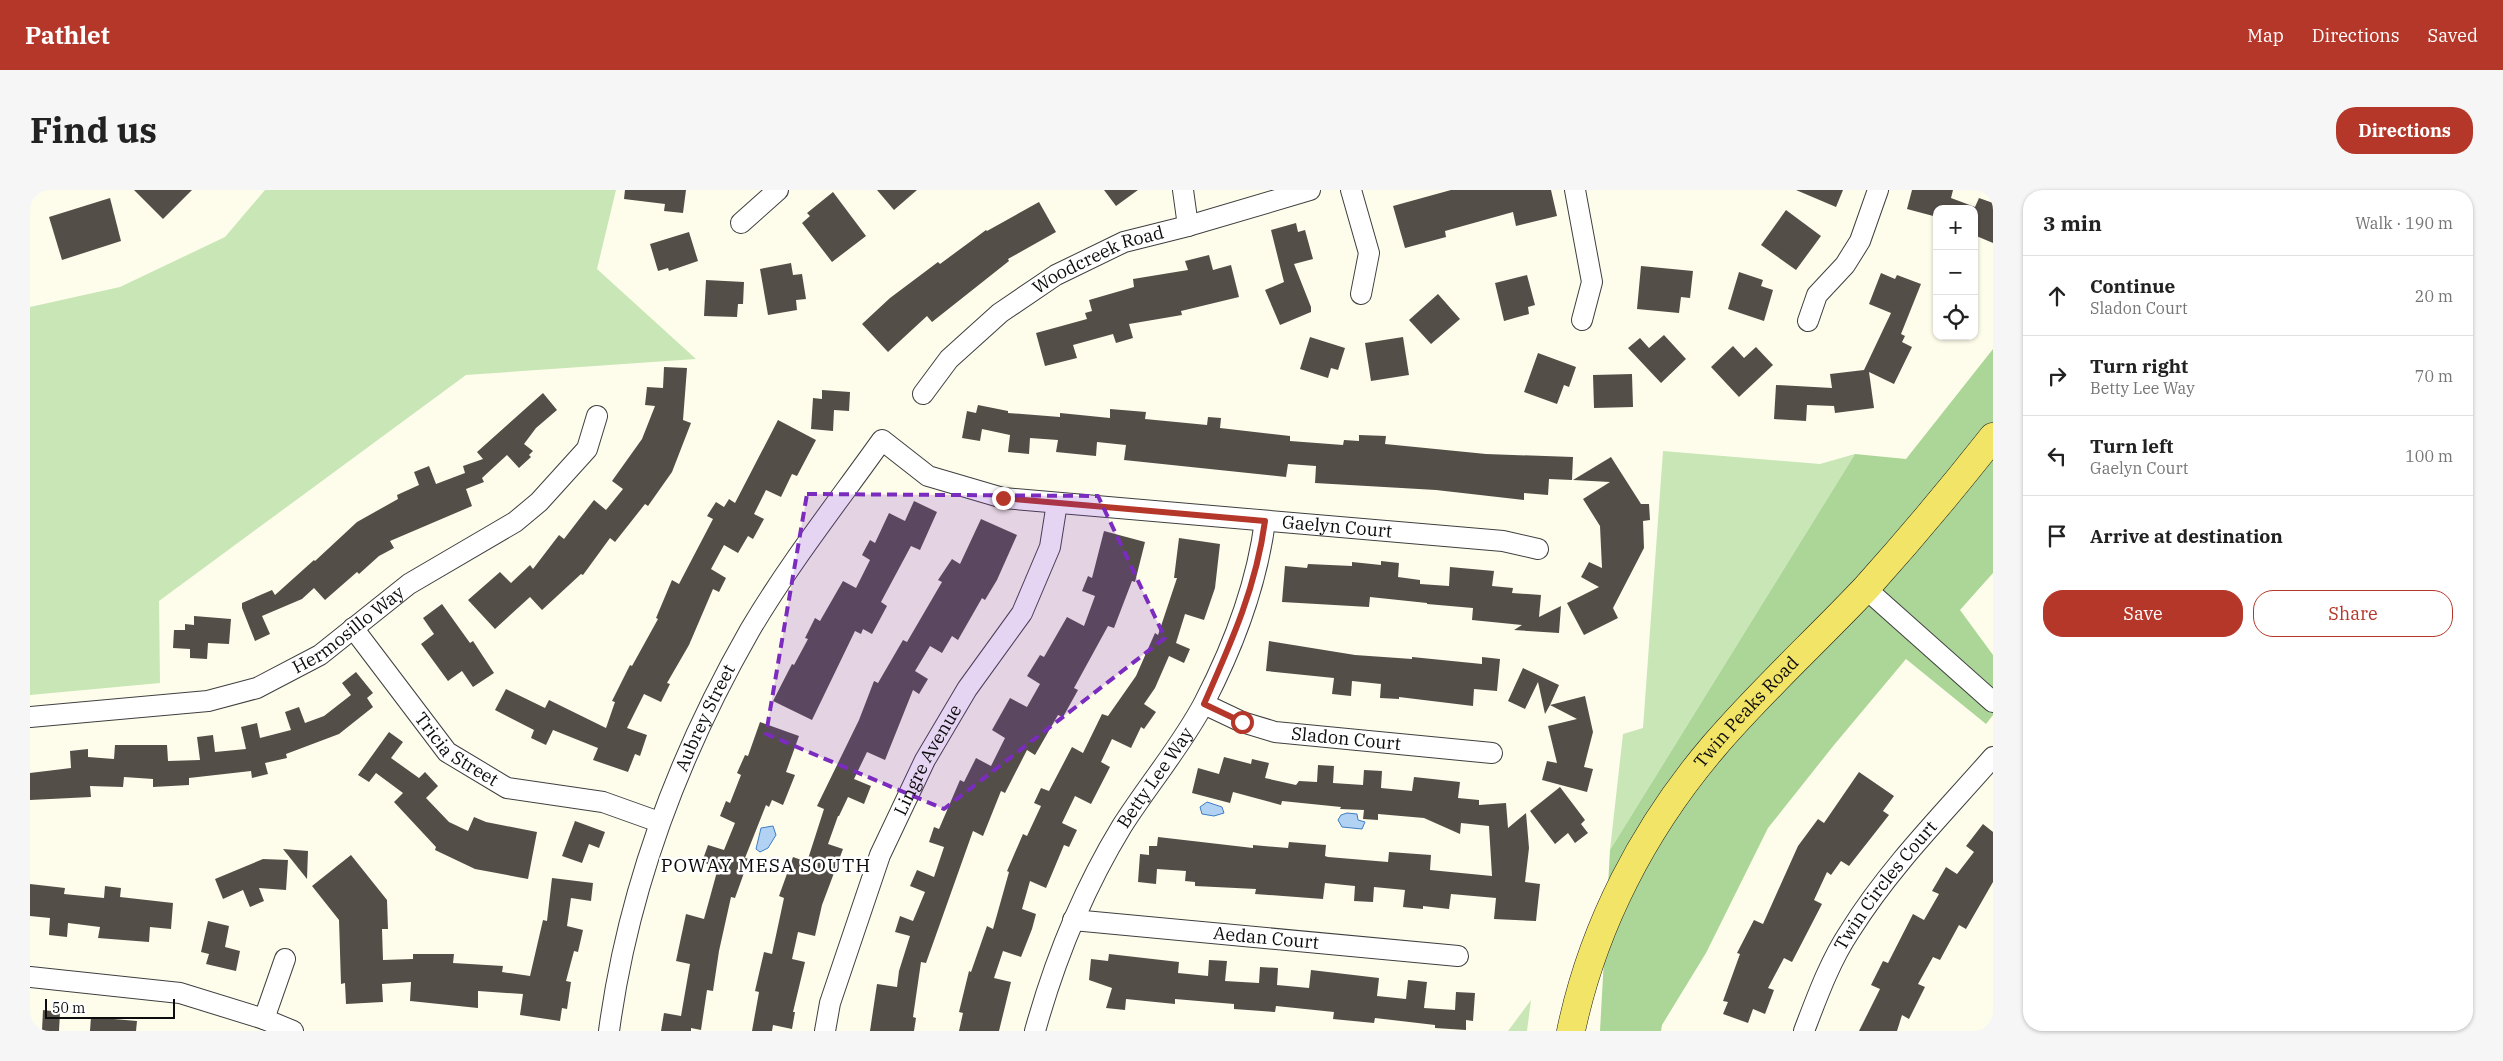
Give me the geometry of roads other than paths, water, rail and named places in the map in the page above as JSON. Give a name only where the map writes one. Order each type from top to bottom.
[{"type":"main road","name":"Twin Peaks Road","points":[[1571,1031],[1588,968],[1619,888],[1660,818],[1714,747],[1865,588],[1937,508],[1993,438]]},
{"type":"street","points":[[741,223],[778,190]]},
{"type":"street","points":[[1183,190],[1188,226]]},
{"type":"street","name":"Woodcreek Road","points":[[923,394],[949,358],[1000,312],[1056,275],[1124,242],[1188,226],[1310,190]]},
{"type":"street","points":[[1351,190],[1369,253],[1361,294]]},
{"type":"street","points":[[1575,190],[1592,282],[1582,320]]},
{"type":"street","points":[[1808,321],[1816,295],[1845,265],[1860,240],[1878,190]]},
{"type":"street","name":"Hermosillo Way","points":[[30,717],[208,701],[257,688],[320,654],[409,584],[515,522],[539,502],[587,449],[597,416]]},
{"type":"street","name":"Gaelyn Court","points":[[882,440],[928,476],[1003,498],[1503,540],[1538,549]]},
{"type":"street","name":"Aubrey Street","points":[[609,1031],[614,992],[640,882],[660,822],[692,743],[750,630],[781,581],[882,440]]},
{"type":"street","name":"Lingre Avenue","points":[[825,1031],[830,1003],[880,855],[925,760],[967,689],[1022,613],[1050,547],[1057,502]]},
{"type":"street","name":"Betty Lee Way","points":[[1035,1031],[1050,978],[1073,920],[1122,827],[1204,704],[1242,618],[1261,548],[1265,521]]},
{"type":"street","points":[[1865,588],[1993,702]]},
{"type":"street","name":"Tricia Street","points":[[353,628],[447,752],[462,762],[508,788],[603,802],[660,822]]},
{"type":"street","name":"Sladon Court","points":[[1204,704],[1242,722],[1275,732],[1492,753]]},
{"type":"street","name":"Twin Circles Court","points":[[1804,1031],[1825,978],[1849,932],[1887,878],[1993,757]]},
{"type":"street","name":"Aedan Court","points":[[1073,920],[1458,956]]},
{"type":"street","points":[[264,1019],[285,960]]},
{"type":"street","points":[[30,977],[180,993],[264,1019],[293,1031]]},
{"type":"water","points":[[1207,802],[1222,807],[1224,813],[1214,816],[1202,814],[1200,807]]},
{"type":"water","points":[[1347,813],[1357,814],[1358,820],[1365,822],[1362,829],[1342,827],[1338,820],[1341,815]]},
{"type":"water","points":[[773,826],[776,835],[768,848],[760,852],[756,849],[761,828]]},
{"type":"district","name":"POWAY MESA SOUTH","points":[[766,865]]}]
